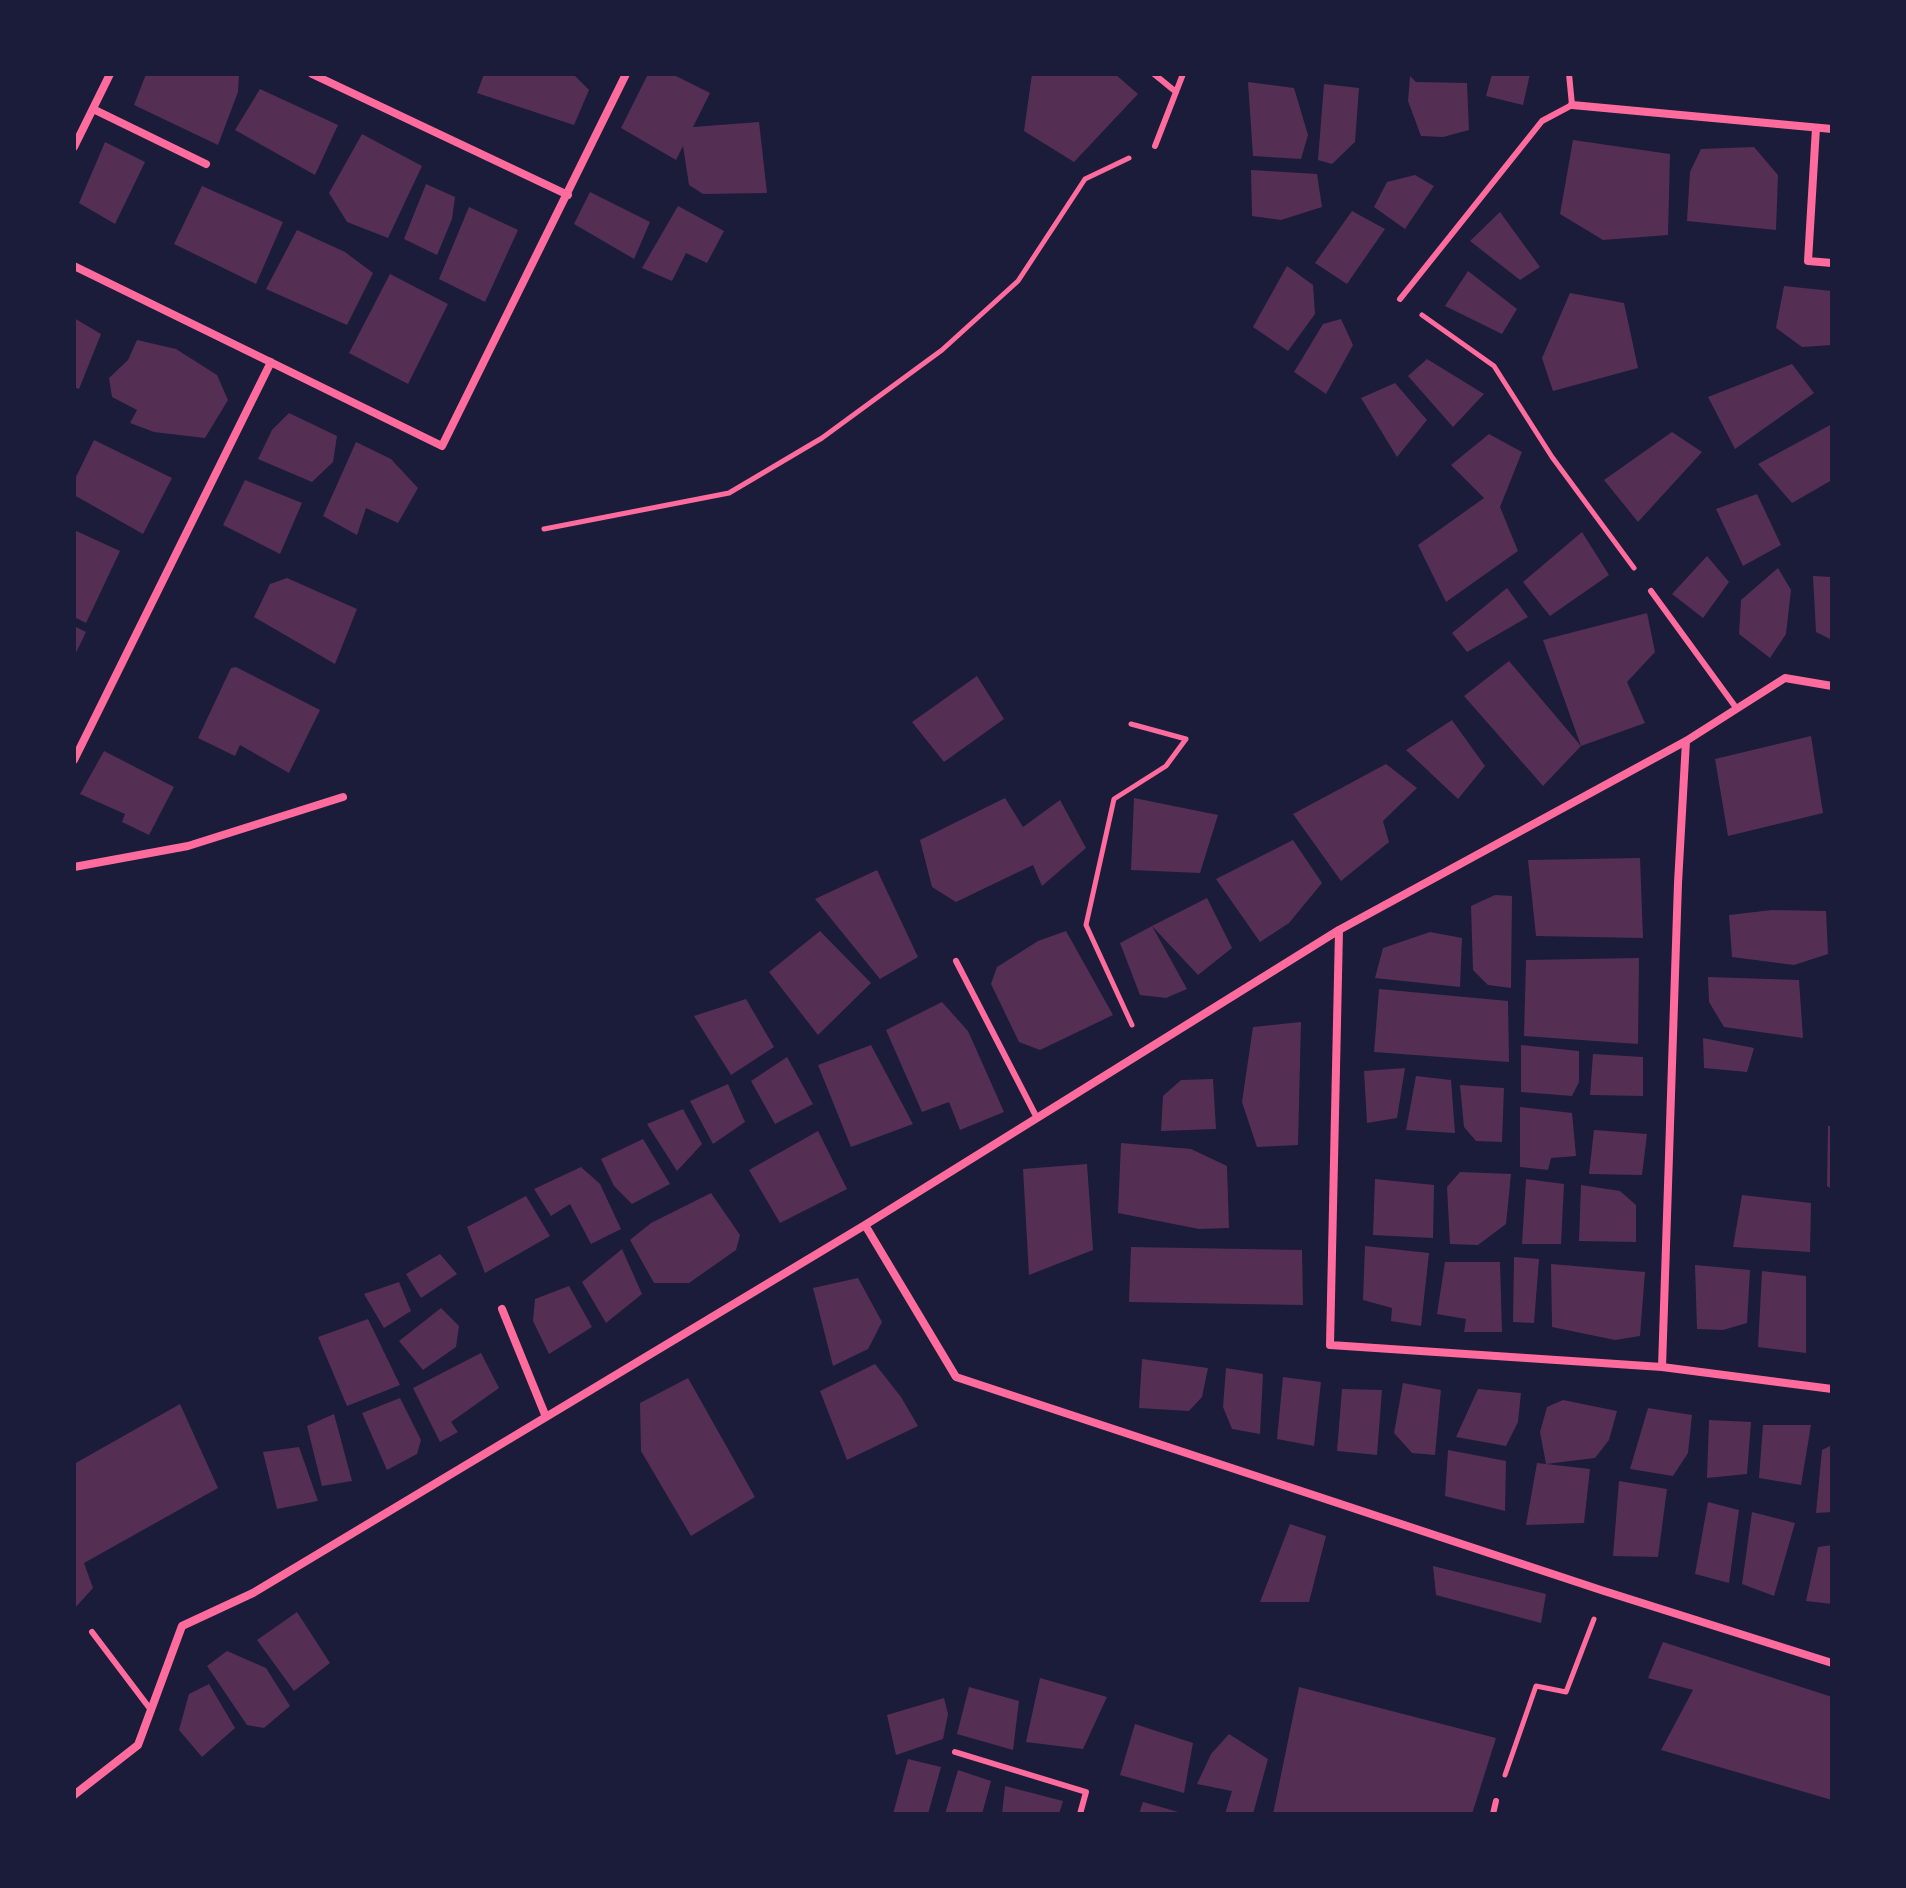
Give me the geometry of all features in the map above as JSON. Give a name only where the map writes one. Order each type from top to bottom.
[{"type":"street","points":[[74,147],[110,74]]},
{"type":"street","points":[[312,74],[568,195]]},
{"type":"street","points":[[74,266],[442,446],[626,74]]},
{"type":"street","points":[[1572,105],[1832,129]]},
{"type":"street","points":[[93,109],[206,164]]},
{"type":"street","points":[[1816,128],[1808,261],[1832,263]]},
{"type":"street","points":[[74,760],[271,362]]},
{"type":"street","points":[[74,1795],[138,1745],[182,1626],[253,1593],[546,1417],[865,1225],[1339,930],[1686,741],[1785,678],[1832,686]]},
{"type":"street","points":[[1662,1367],[1678,883],[1686,741]]},
{"type":"street","points":[[74,867],[188,846],[343,797]]},
{"type":"street","points":[[1339,930],[1330,1345],[1662,1367],[1832,1389]]},
{"type":"street","points":[[865,1225],[956,1377],[1832,1663]]},
{"type":"street","points":[[502,1309],[546,1417]]},
{"type":"lane","points":[[1154,74],[1176,92]]},
{"type":"lane","points":[[1155,146],[1183,74]]},
{"type":"lane","points":[[1400,299],[1542,121],[1572,105],[1569,74]]},
{"type":"lane","points":[[1651,591],[1737,709]]},
{"type":"lane","points":[[956,961],[1037,1118]]},
{"type":"lane","points":[[92,1632],[151,1710]]},
{"type":"lane","points":[[955,1752],[1086,1792],[1080,1814]]},
{"type":"lane","points":[[1493,1814],[1496,1801]]},
{"type":"path","points":[[544,529],[729,493],[822,438],[942,350],[1018,281],[1085,179],[1155,146]]},
{"type":"path","points":[[1400,299],[1494,366],[1552,457],[1651,591]]},
{"type":"path","points":[[1131,724],[1186,739],[1166,766],[1114,799],[1086,925],[1144,1052]]},
{"type":"path","points":[[1496,1801],[1536,1686],[1566,1692],[1604,1591]]},
{"type":"building","points":[[146,74],[239,74],[238,92],[218,145],[134,105]]},
{"type":"building","points":[[484,74],[573,74],[589,90],[574,125],[477,93]]},
{"type":"building","points":[[648,74],[672,74],[710,93],[693,127],[759,122],[767,193],[703,194],[689,185],[683,146],[676,160],[621,128]]},
{"type":"building","points":[[1032,74],[1115,74],[1138,94],[1074,162],[1024,131]]},
{"type":"building","points":[[1492,74],[1530,74],[1523,105],[1486,96]]},
{"type":"building","points":[[1410,76],[1416,82],[1467,83],[1469,130],[1443,137],[1421,136],[1408,101]]},
{"type":"building","points":[[1248,82],[1294,88],[1308,135],[1301,159],[1253,156]]},
{"type":"building","points":[[1324,84],[1359,88],[1355,142],[1332,164],[1318,160]]},
{"type":"building","points":[[260,89],[338,125],[315,175],[235,130]]},
{"type":"building","points":[[362,134],[422,166],[388,238],[347,222],[329,193]]},
{"type":"building","points":[[1573,140],[1670,154],[1668,235],[1603,240],[1560,214]]},
{"type":"building","points":[[105,142],[145,162],[115,224],[79,203]]},
{"type":"building","points":[[1754,147],[1778,175],[1776,230],[1687,221],[1690,172],[1701,149]]},
{"type":"building","points":[[1251,170],[1317,174],[1322,207],[1281,220],[1252,216]]},
{"type":"building","points":[[1415,175],[1434,186],[1405,229],[1374,207],[1387,182]]},
{"type":"building","points":[[426,184],[455,197],[452,219],[437,255],[404,239]]},
{"type":"building","points":[[202,186],[283,222],[256,284],[174,244]]},
{"type":"building","points":[[590,192],[650,222],[634,259],[574,224]]},
{"type":"building","points":[[678,206],[724,231],[707,263],[686,253],[672,281],[642,268]]},
{"type":"building","points":[[469,207],[518,230],[485,302],[439,279]]},
{"type":"building","points":[[1352,211],[1385,229],[1347,284],[1315,263]]},
{"type":"building","points":[[1500,212],[1540,267],[1520,280],[1470,241]]},
{"type":"building","points":[[297,230],[345,252],[373,273],[347,325],[266,289]]},
{"type":"building","points":[[1287,266],[1313,285],[1315,314],[1288,351],[1253,327]]},
{"type":"building","points":[[1468,271],[1517,309],[1502,334],[1445,306]]},
{"type":"building","points":[[390,274],[448,304],[408,384],[349,353]]},
{"type":"building","points":[[1784,286],[1832,291],[1832,345],[1802,347],[1776,328]]},
{"type":"building","points":[[1570,293],[1624,303],[1638,368],[1553,391],[1542,358]]},
{"type":"building","points":[[74,318],[101,334],[79,389],[74,387]]},
{"type":"building","points":[[1341,319],[1353,345],[1326,394],[1294,372],[1323,324]]},
{"type":"building","points":[[137,340],[176,349],[217,375],[228,400],[205,438],[154,432],[130,423],[137,410],[112,397],[109,378],[128,360]]},
{"type":"building","points":[[1427,359],[1484,394],[1453,427],[1408,376]]},
{"type":"building","points":[[1792,364],[1814,393],[1735,449],[1708,397]]},
{"type":"building","points":[[1395,383],[1427,420],[1397,457],[1361,398]]},
{"type":"building","points":[[289,413],[337,436],[333,462],[312,482],[258,459],[272,430]]},
{"type":"building","points":[[1832,424],[1832,480],[1792,503],[1758,464]]},
{"type":"building","points":[[1672,432],[1702,452],[1638,522],[1604,480]]},
{"type":"building","points":[[1489,434],[1522,452],[1500,507],[1518,551],[1446,602],[1418,545],[1484,498],[1451,465]]},
{"type":"building","points":[[94,440],[172,478],[143,534],[74,495],[74,481]]},
{"type":"building","points":[[356,442],[391,459],[418,488],[398,523],[366,508],[357,535],[323,516]]},
{"type":"building","points":[[245,480],[302,503],[280,554],[223,525]]},
{"type":"building","points":[[1757,494],[1781,545],[1743,566],[1716,509]]},
{"type":"building","points":[[74,530],[120,551],[86,623],[74,617]]},
{"type":"building","points":[[1582,532],[1609,575],[1550,616],[1523,582]]},
{"type":"building","points":[[1707,556],[1729,582],[1703,618],[1672,594]]},
{"type":"building","points":[[1778,568],[1791,590],[1786,634],[1770,658],[1739,634],[1741,600]]},
{"type":"building","points":[[1813,576],[1832,577],[1832,640],[1816,632]]},
{"type":"building","points":[[287,578],[357,609],[335,664],[254,617],[270,584]]},
{"type":"building","points":[[1507,588],[1528,617],[1467,652],[1452,633]]},
{"type":"building","points":[[1647,613],[1655,652],[1627,682],[1645,723],[1581,746],[1543,640]]},
{"type":"building","points":[[74,626],[86,632],[74,657]]},
{"type":"building","points":[[1509,661],[1581,746],[1543,786],[1464,696]]},
{"type":"building","points":[[236,667],[320,710],[289,773],[240,745],[235,756],[198,738],[231,668]]},
{"type":"building","points":[[977,676],[1004,719],[944,762],[912,722]]},
{"type":"building","points":[[1452,720],[1485,766],[1458,799],[1406,750]]},
{"type":"building","points":[[1811,736],[1823,813],[1728,836],[1715,759]]},
{"type":"building","points":[[104,751],[174,787],[149,835],[122,822],[125,814],[80,794]]},
{"type":"building","points":[[1386,764],[1417,788],[1383,821],[1389,842],[1341,881],[1293,814]]},
{"type":"building","points":[[1005,798],[1023,827],[1060,800],[1086,848],[1042,886],[1033,865],[956,902],[932,887],[920,840]]},
{"type":"building","points":[[1134,798],[1218,815],[1200,873],[1131,870]]},
{"type":"building","points":[[1293,840],[1322,883],[1289,923],[1260,942],[1216,879]]},
{"type":"building","points":[[1640,858],[1643,938],[1536,936],[1528,860]]},
{"type":"building","points":[[877,870],[918,957],[880,979],[815,899]]},
{"type":"building","points":[[1495,895],[1512,896],[1511,988],[1488,985],[1473,970],[1471,906]]},
{"type":"building","points":[[1207,898],[1232,948],[1198,975],[1152,926]]},
{"type":"building","points":[[1772,910],[1826,911],[1828,954],[1794,965],[1732,957],[1729,915]]},
{"type":"building","points":[[1152,926],[1187,989],[1166,998],[1140,995],[1120,943]]},
{"type":"building","points":[[820,931],[871,983],[818,1035],[769,972]]},
{"type":"building","points":[[1066,931],[1113,1015],[1040,1050],[1019,1042],[991,984],[997,967],[1038,941]]},
{"type":"building","points":[[1430,932],[1462,938],[1460,987],[1375,978],[1383,948]]},
{"type":"building","points":[[1639,958],[1638,1044],[1524,1036],[1526,960]]},
{"type":"building","points":[[1708,977],[1799,980],[1803,1038],[1724,1027],[1709,1002]]},
{"type":"building","points":[[1379,989],[1508,1001],[1509,1062],[1374,1052]]},
{"type":"building","points":[[746,999],[774,1047],[731,1075],[694,1016]]},
{"type":"building","points":[[942,1002],[968,1031],[1004,1112],[960,1130],[949,1102],[922,1112],[886,1030]]},
{"type":"building","points":[[1301,1022],[1298,1145],[1257,1147],[1242,1102],[1253,1027]]},
{"type":"building","points":[[1703,1038],[1754,1048],[1747,1072],[1704,1068]]},
{"type":"building","points":[[871,1045],[913,1124],[851,1147],[818,1065]]},
{"type":"building","points":[[1521,1045],[1579,1051],[1579,1082],[1572,1096],[1521,1092]]},
{"type":"building","points":[[1593,1054],[1643,1057],[1643,1096],[1590,1095]]},
{"type":"building","points":[[787,1057],[813,1104],[775,1124],[751,1081]]},
{"type":"building","points":[[1405,1068],[1397,1118],[1367,1123],[1364,1071]]},
{"type":"building","points":[[1416,1076],[1451,1080],[1455,1133],[1406,1130]]},
{"type":"building","points":[[1213,1079],[1216,1129],[1161,1131],[1163,1096],[1181,1080]]},
{"type":"building","points":[[728,1084],[745,1122],[713,1144],[690,1101]]},
{"type":"building","points":[[1460,1085],[1504,1088],[1502,1142],[1476,1141],[1464,1127]]},
{"type":"building","points":[[1520,1107],[1572,1113],[1576,1156],[1551,1158],[1548,1170],[1520,1167]]},
{"type":"building","points":[[683,1109],[702,1144],[677,1171],[647,1124]]},
{"type":"building","points":[[1828,1126],[1832,1126],[1832,1189],[1827,1186]]},
{"type":"building","points":[[1594,1130],[1647,1134],[1642,1175],[1589,1174]]},
{"type":"building","points":[[818,1131],[847,1189],[780,1223],[749,1170]]},
{"type":"building","points":[[643,1139],[670,1184],[632,1204],[614,1186],[601,1159]]},
{"type":"building","points":[[1121,1143],[1191,1149],[1227,1166],[1229,1228],[1199,1229],[1118,1213]]},
{"type":"building","points":[[1087,1164],[1093,1250],[1029,1275],[1023,1169]]},
{"type":"building","points":[[581,1167],[600,1184],[621,1229],[591,1244],[570,1204],[551,1216],[534,1189]]},
{"type":"building","points":[[1460,1172],[1511,1174],[1506,1224],[1478,1245],[1450,1244],[1447,1187]]},
{"type":"building","points":[[1375,1179],[1434,1185],[1433,1238],[1373,1235]]},
{"type":"building","points":[[1526,1179],[1564,1184],[1561,1244],[1522,1244]]},
{"type":"building","points":[[1581,1185],[1620,1191],[1636,1205],[1636,1242],[1579,1241]]},
{"type":"building","points":[[711,1193],[740,1235],[736,1250],[689,1283],[654,1283],[630,1240],[651,1223]]},
{"type":"building","points":[[1742,1195],[1811,1203],[1810,1252],[1733,1247]]},
{"type":"building","points":[[526,1196],[550,1236],[485,1273],[467,1227]]},
{"type":"building","points":[[1365,1246],[1429,1253],[1421,1326],[1391,1321],[1392,1308],[1363,1300]]},
{"type":"building","points":[[1131,1247],[1302,1250],[1303,1305],[1129,1302]]},
{"type":"building","points":[[622,1249],[642,1294],[606,1323],[582,1282]]},
{"type":"building","points":[[440,1254],[457,1274],[421,1298],[406,1274]]},
{"type":"building","points":[[1514,1257],[1539,1259],[1534,1323],[1513,1322]]},
{"type":"building","points":[[1445,1262],[1500,1262],[1502,1332],[1464,1332],[1466,1319],[1437,1314]]},
{"type":"building","points":[[1551,1264],[1645,1272],[1640,1336],[1615,1340],[1552,1327]]},
{"type":"building","points":[[1695,1265],[1750,1270],[1747,1323],[1723,1330],[1697,1329]]},
{"type":"building","points":[[1762,1271],[1806,1276],[1806,1353],[1758,1347]]},
{"type":"building","points":[[858,1278],[882,1322],[868,1349],[833,1366],[813,1288]]},
{"type":"building","points":[[399,1282],[411,1311],[384,1328],[364,1294]]},
{"type":"building","points":[[569,1286],[592,1327],[549,1354],[533,1321],[535,1299]]},
{"type":"building","points":[[441,1308],[459,1326],[456,1347],[423,1370],[399,1341]]},
{"type":"building","points":[[368,1319],[400,1385],[347,1406],[318,1337]]},
{"type":"building","points":[[481,1353],[499,1388],[451,1422],[458,1432],[440,1442],[413,1388]]},
{"type":"building","points":[[1142,1359],[1208,1368],[1202,1397],[1189,1411],[1139,1408]]},
{"type":"building","points":[[875,1364],[901,1397],[918,1426],[847,1460],[820,1391]]},
{"type":"building","points":[[1226,1368],[1263,1374],[1260,1434],[1232,1429],[1223,1407]]},
{"type":"building","points":[[1283,1377],[1321,1382],[1314,1446],[1277,1439]]},
{"type":"building","points":[[688,1378],[755,1497],[691,1536],[641,1451],[640,1403]]},
{"type":"building","points":[[1403,1383],[1441,1390],[1435,1455],[1412,1453],[1394,1433]]},
{"type":"building","points":[[1342,1389],[1382,1390],[1377,1455],[1337,1451]]},
{"type":"building","points":[[1478,1389],[1521,1393],[1518,1422],[1506,1446],[1456,1437]]},
{"type":"building","points":[[400,1398],[421,1440],[417,1454],[387,1470],[362,1413]]},
{"type":"building","points":[[1563,1400],[1617,1411],[1609,1440],[1595,1458],[1546,1464],[1540,1432],[1547,1407]]},
{"type":"building","points":[[180,1404],[218,1488],[84,1563],[93,1588],[74,1609],[74,1464]]},
{"type":"building","points":[[1648,1408],[1692,1415],[1688,1453],[1673,1476],[1630,1469]]},
{"type":"building","points":[[334,1414],[352,1481],[322,1486],[307,1426]]},
{"type":"building","points":[[1709,1420],[1751,1422],[1747,1474],[1707,1478]]},
{"type":"building","points":[[1763,1425],[1811,1425],[1801,1485],[1759,1478]]},
{"type":"building","points":[[1832,1445],[1832,1512],[1816,1513],[1822,1450]]},
{"type":"building","points":[[299,1447],[318,1501],[277,1509],[263,1452]]},
{"type":"building","points":[[1448,1450],[1506,1461],[1505,1511],[1445,1496]]},
{"type":"building","points":[[1537,1463],[1590,1469],[1584,1523],[1526,1525]]},
{"type":"building","points":[[1619,1481],[1667,1489],[1658,1557],[1613,1556]]},
{"type":"building","points":[[1708,1502],[1739,1510],[1729,1583],[1695,1574]]},
{"type":"building","points":[[1752,1512],[1795,1523],[1774,1596],[1742,1584]]},
{"type":"building","points":[[1290,1524],[1326,1536],[1309,1602],[1260,1602]]},
{"type":"building","points":[[1832,1545],[1832,1604],[1806,1601],[1818,1547]]},
{"type":"building","points":[[1433,1566],[1546,1594],[1541,1623],[1436,1595]]},
{"type":"building","points":[[297,1612],[330,1663],[294,1691],[257,1640]]},
{"type":"building","points":[[1663,1642],[1832,1697],[1832,1800],[1661,1750],[1693,1690],[1648,1678]]},
{"type":"building","points":[[227,1651],[266,1668],[290,1706],[264,1728],[247,1725],[207,1666]]},
{"type":"building","points":[[1040,1678],[1107,1697],[1083,1749],[1026,1742]]},
{"type":"building","points":[[209,1684],[235,1728],[202,1757],[179,1730],[189,1694]]},
{"type":"building","points":[[969,1687],[1019,1701],[1013,1750],[957,1734]]},
{"type":"building","points":[[1299,1687],[1496,1738],[1472,1814],[1273,1814]]},
{"type":"building","points":[[944,1698],[948,1714],[943,1739],[896,1755],[887,1715]]},
{"type":"building","points":[[1135,1724],[1193,1743],[1184,1793],[1120,1775]]},
{"type":"building","points":[[1229,1734],[1268,1759],[1253,1814],[1225,1814],[1232,1791],[1197,1784],[1211,1754]]},
{"type":"building","points":[[908,1759],[941,1767],[928,1814],[893,1814]]},
{"type":"building","points":[[958,1770],[991,1781],[982,1814],[945,1814]]},
{"type":"building","points":[[1005,1786],[1063,1801],[1059,1814],[1002,1814]]},
{"type":"building","points":[[1143,1802],[1182,1813],[1182,1814],[1139,1814]]}]
